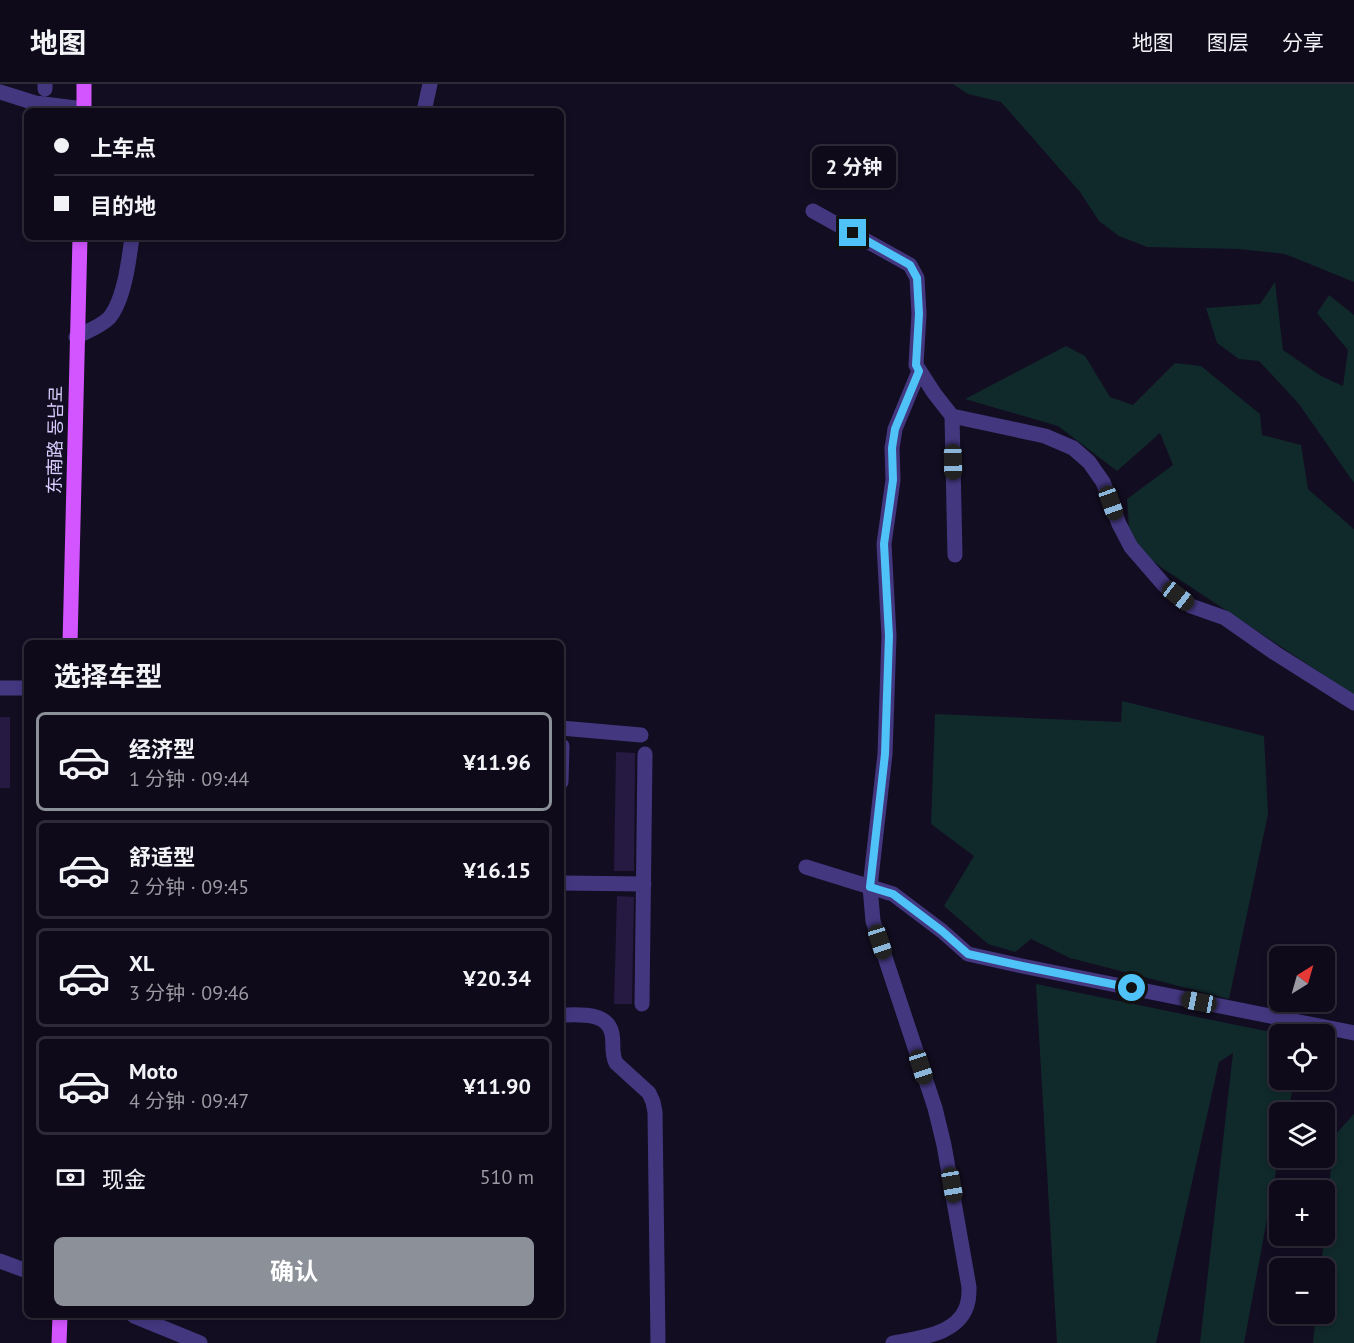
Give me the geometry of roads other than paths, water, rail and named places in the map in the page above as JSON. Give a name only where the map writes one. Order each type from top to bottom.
[{"type":"main road","points":[[84,84],[84,108]]},
{"type":"main road","name":"东南路 동남로","points":[[70,640],[80,240]]},
{"type":"main road","points":[[59,1343],[60,1318]]},
{"type":"street","points":[[425,108],[430,84]]},
{"type":"street","points":[[0,92],[35,103],[70,108]]},
{"type":"street","points":[[813,211],[910,265],[917,278],[919,314],[916,365],[933,393],[952,416],[1045,436],[1073,448],[1089,462],[1103,482],[1119,524],[1131,547],[1164,585],[1191,606],[1225,618],[1354,703]]},
{"type":"street","points":[[76,337],[107,320],[116,308],[128,266],[132,240]]},
{"type":"street","points":[[893,1343],[933,1335],[951,1326],[960,1318],[968,1303],[969,1287],[944,1145],[935,1108],[873,921],[870,887],[885,754],[889,636],[884,544],[893,480],[892,448],[895,429],[919,371]]},
{"type":"street","points":[[952,416],[955,555]]},
{"type":"street","points":[[0,688],[24,688]]},
{"type":"street","points":[[564,728],[641,735]]},
{"type":"street","points":[[642,1004],[645,754]]},
{"type":"street","points":[[806,867],[893,894],[968,954],[1354,1033]]},
{"type":"street","points":[[564,883],[644,884]]},
{"type":"street","points":[[564,1015],[594,1016],[603,1020],[610,1027],[613,1057],[616,1063],[649,1093],[654,1102],[658,1343]]},
{"type":"street","points":[[0,1261],[24,1270]]},
{"type":"street","points":[[139,1318],[200,1343]]}]
